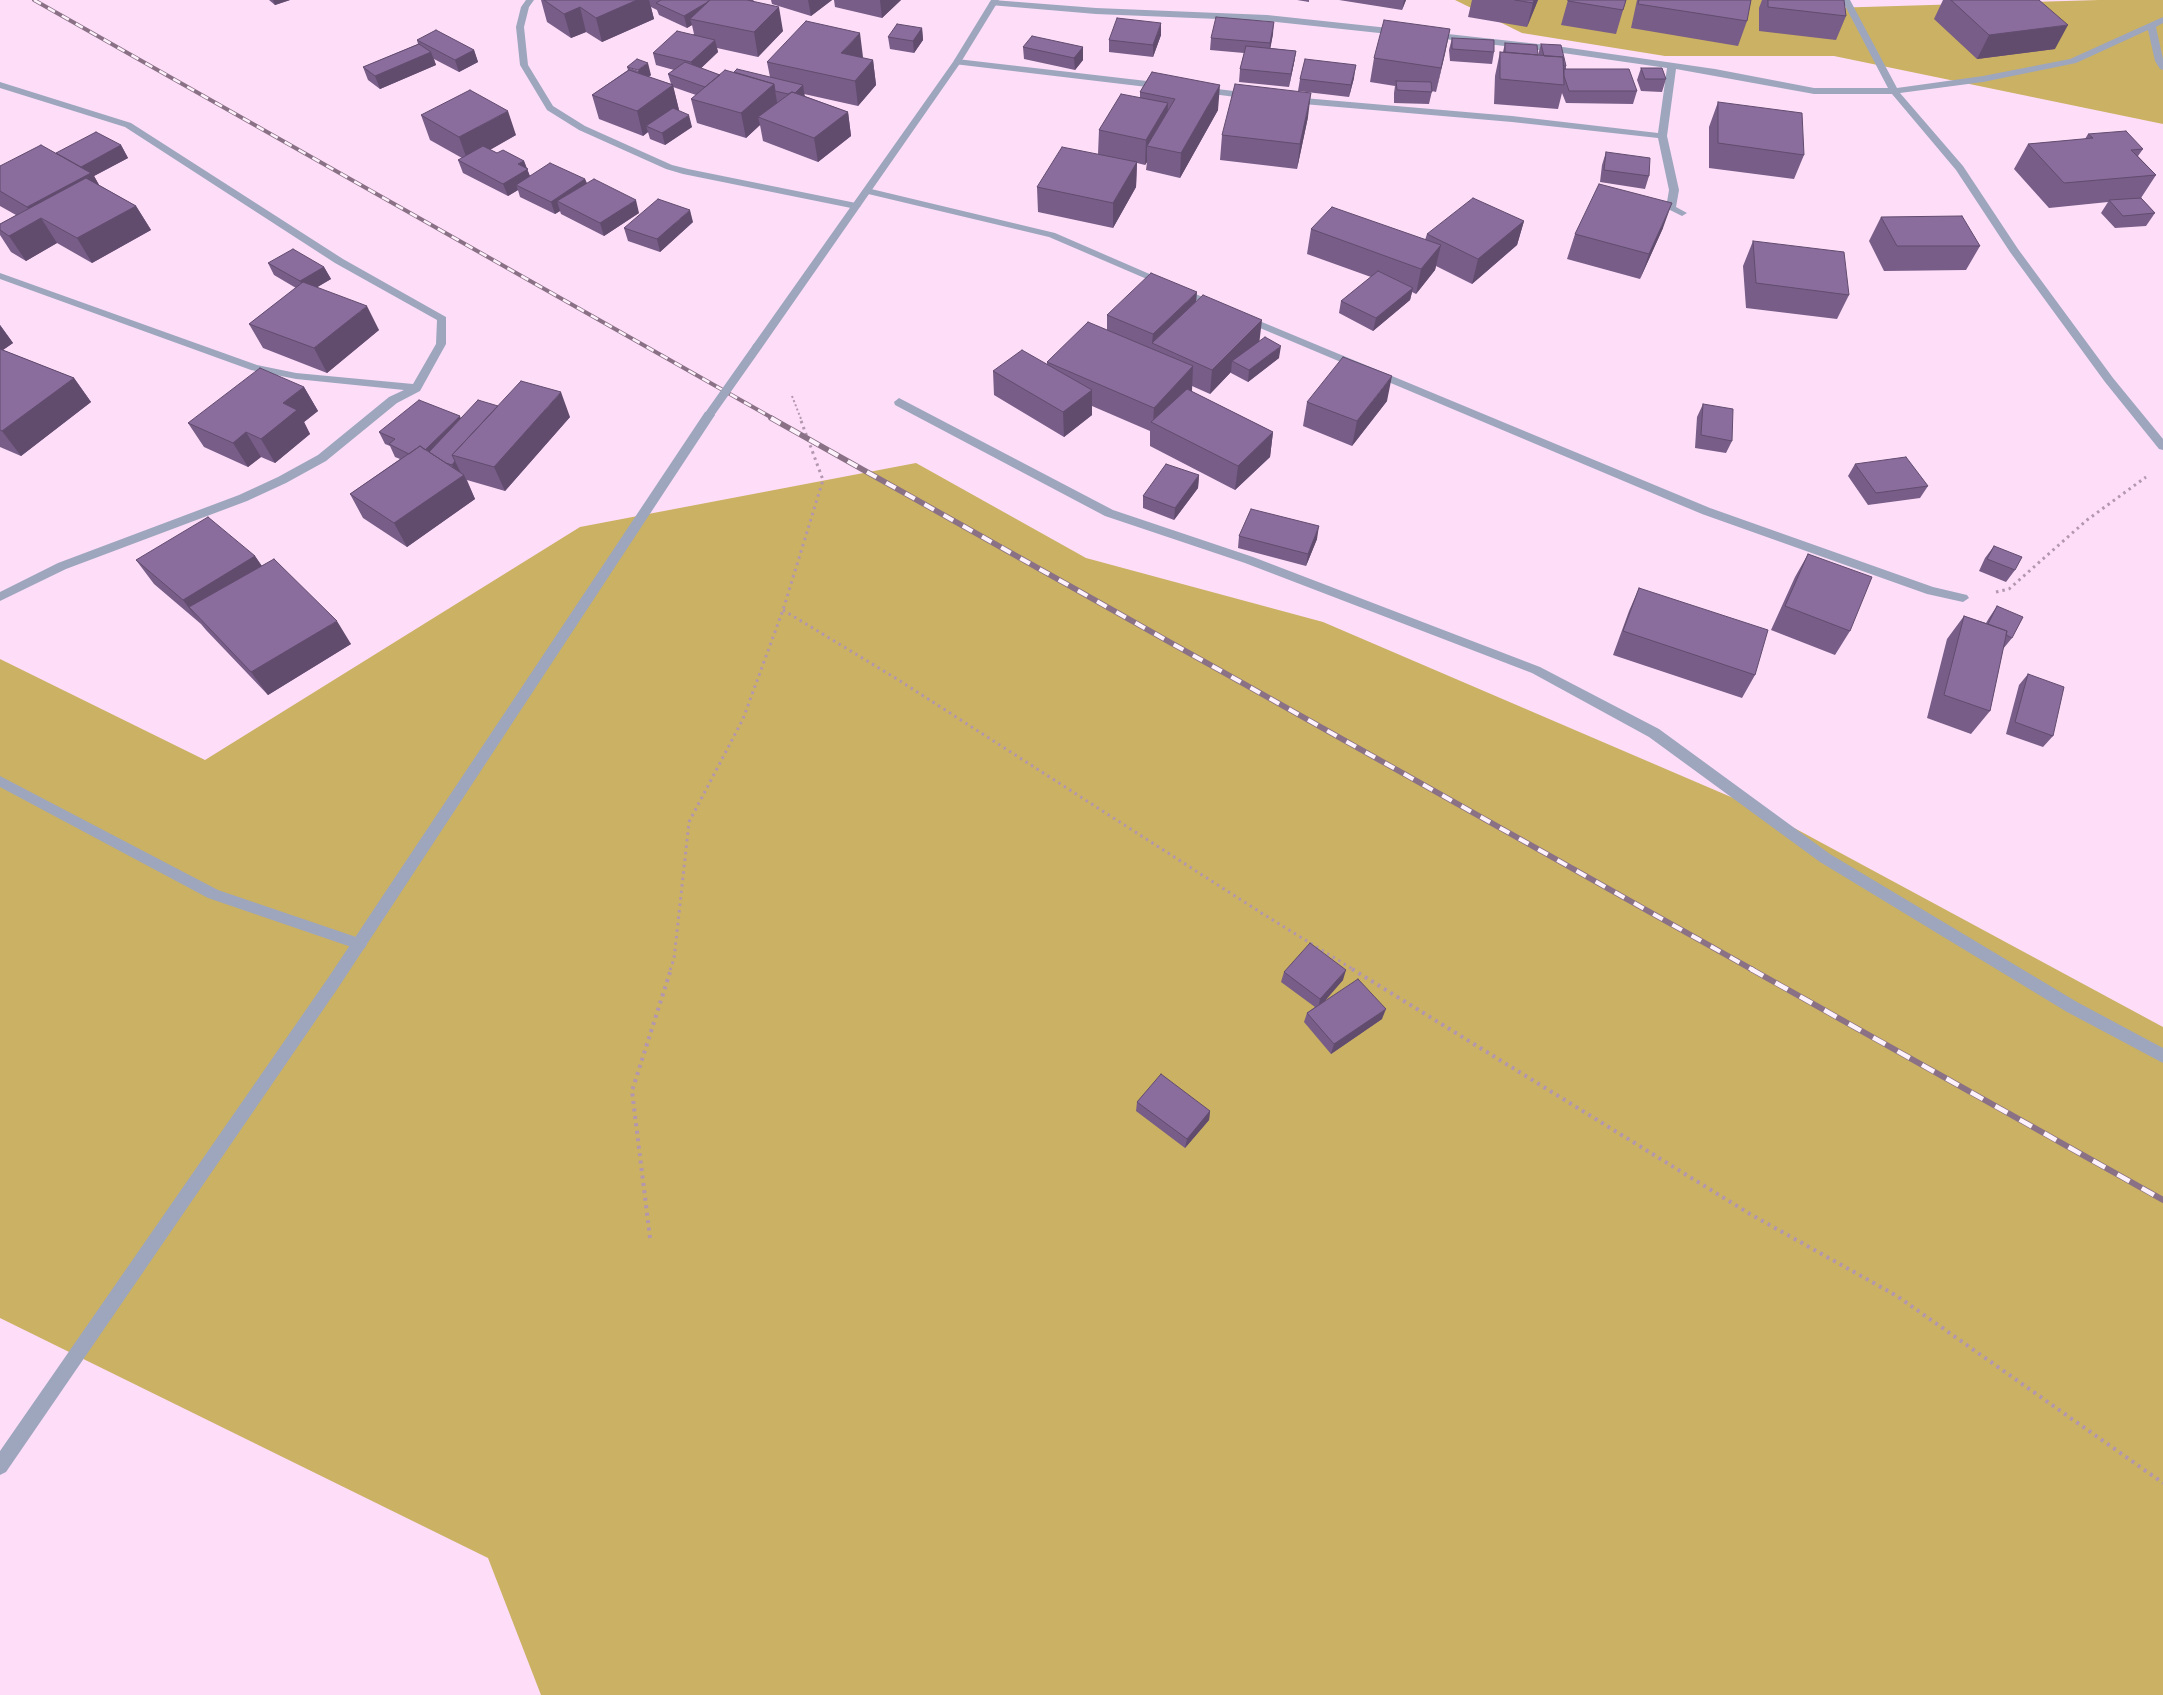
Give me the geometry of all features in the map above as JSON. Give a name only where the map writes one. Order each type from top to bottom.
[{"type":"street","points":[[530,0],[525,7],[520,27],[524,65],[550,108],[582,128],[669,167],[856,206]]},
{"type":"street","points":[[1846,0],[1894,91],[1960,168],[2014,250],[2103,373],[2163,446]]},
{"type":"street","points":[[0,1466],[360,944],[709,416],[957,62],[994,2],[1096,11],[1267,18],[1412,34]]},
{"type":"street","points":[[1421,34],[1556,48],[1814,91],[1894,91],[1983,80],[2073,61],[2163,20]]},
{"type":"street","points":[[2151,25],[2158,61],[2163,67]]},
{"type":"street","points":[[957,62],[1171,87]]},
{"type":"street","points":[[1672,66],[1662,136],[1674,190],[1671,208],[1682,213]]},
{"type":"street","points":[[0,85],[128,125],[339,261],[442,319],[441,344],[416,388],[393,400],[322,458],[282,480],[243,498],[62,566],[0,597]]},
{"type":"street","points":[[1190,89],[1257,97]]},
{"type":"street","points":[[1287,99],[1521,120],[1662,136]]},
{"type":"street","points":[[867,191],[1052,235],[1706,511],[1931,590],[1963,598]]},
{"type":"street","points":[[0,276],[255,368],[296,376],[381,382],[416,388]]},
{"type":"street","points":[[898,402],[1110,513],[1249,560],[1536,670],[1654,733],[1825,858],[2072,1007],[2163,1056]]},
{"type":"street","points":[[0,781],[213,894],[360,944]]},
{"type":"path","points":[[650,1238],[632,1090],[674,959],[689,822],[744,719],[783,610],[823,480],[792,396]]},
{"type":"path","points":[[1963,598],[2009,589],[2088,520],[2148,476]]},
{"type":"path","points":[[783,610],[898,679],[1262,914],[1750,1214],[1897,1296],[2163,1483]]},
{"type":"shaded area","points":[[1455,0],[1818,0],[1830,8],[2099,0],[2163,0],[2163,124],[1834,56],[1665,56],[1522,33]]},
{"type":"shaded area","points":[[916,463],[1086,558],[1323,622],[1759,809],[2163,1027],[2163,1695],[541,1695],[488,1558],[0,1318],[0,659],[205,760],[580,527]]},
{"type":"building","points":[[544,0],[637,0],[596,18],[580,7],[564,14]]},
{"type":"building","points":[[661,0],[710,0],[684,16],[656,3]]},
{"type":"building","points":[[710,0],[747,0],[779,7],[754,32],[690,19]]},
{"type":"building","points":[[1515,0],[1534,0],[1533,3]]},
{"type":"building","points":[[1568,0],[1626,0],[1623,10]]},
{"type":"building","points":[[1639,0],[1751,0],[1747,21],[1638,4]]},
{"type":"building","points":[[1768,0],[1844,0],[1846,16],[1768,7]]},
{"type":"building","points":[[1951,0],[2039,0],[2068,25],[1989,35]]},
{"type":"building","points":[[1216,17],[1274,22],[1270,43],[1211,38]]},
{"type":"building","points":[[1117,18],[1161,23],[1153,45],[1109,40]]},
{"type":"building","points":[[1384,20],[1450,29],[1441,68],[1374,58]]},
{"type":"building","points":[[806,21],[860,33],[841,53],[873,60],[855,81],[767,62]]},
{"type":"building","points":[[897,24],[922,28],[913,41],[888,37]]},
{"type":"building","points":[[436,30],[474,50],[455,60],[417,40]]},
{"type":"building","points":[[677,31],[715,40],[691,62],[653,53]]},
{"type":"building","points":[[1032,36],[1083,47],[1074,58],[1023,47]]},
{"type":"building","points":[[1452,38],[1494,40],[1494,52],[1452,49]]},
{"type":"building","points":[[1505,43],[1537,45],[1538,55],[1505,52]]},
{"type":"building","points":[[419,44],[431,52],[375,76],[363,67]]},
{"type":"building","points":[[1541,44],[1561,45],[1566,66],[1564,66],[1563,57],[1544,56]]},
{"type":"building","points":[[1246,46],[1296,51],[1291,74],[1240,69]]},
{"type":"building","points":[[1500,52],[1563,57],[1564,85],[1500,79]]},
{"type":"building","points":[[637,59],[648,63],[638,70],[627,67]]},
{"type":"building","points":[[1305,59],[1356,65],[1351,85],[1300,79]]},
{"type":"building","points":[[685,62],[720,75],[705,87],[668,74]]},
{"type":"building","points":[[1641,68],[1662,68],[1666,79],[1645,79]]},
{"type":"building","points":[[737,69],[803,85],[795,93],[788,94],[775,91],[774,84],[734,72]]},
{"type":"building","points":[[1564,69],[1629,69],[1637,91],[1569,91],[1564,76]]},
{"type":"building","points":[[629,70],[673,85],[637,111],[592,95]]},
{"type":"building","points":[[725,70],[774,84],[741,113],[691,99]]},
{"type":"building","points":[[1152,72],[1220,85],[1181,153],[1147,146],[1175,99],[1140,92]]},
{"type":"building","points":[[1396,81],[1431,82],[1432,92],[1397,90]]},
{"type":"building","points":[[1235,84],[1311,93],[1300,144],[1222,135]]},
{"type":"building","points":[[470,90],[508,111],[459,137],[421,115]]},
{"type":"building","points":[[792,92],[848,112],[814,138],[758,117]]},
{"type":"building","points":[[1121,94],[1168,103],[1146,140],[1099,130]]},
{"type":"building","points":[[1718,102],[1802,113],[1804,155],[1718,143]]},
{"type":"building","points":[[673,108],[689,115],[662,133],[646,126]]},
{"type":"building","points":[[2126,131],[2143,149],[2131,150],[2156,175],[2064,183],[2028,144],[2093,138],[2088,134]]},
{"type":"building","points":[[96,132],[121,145],[81,167],[56,153]]},
{"type":"building","points":[[41,145],[91,173],[27,207],[0,191],[0,166]]},
{"type":"building","points":[[483,146],[497,153],[503,150],[524,161],[518,164],[528,169],[503,184],[458,160]]},
{"type":"building","points":[[1062,147],[1137,162],[1113,203],[1037,187]]},
{"type":"building","points":[[1606,152],[1650,158],[1649,176],[1604,170]]},
{"type":"building","points":[[550,163],[585,179],[551,202],[516,185]]},
{"type":"building","points":[[86,178],[136,206],[77,238],[41,218],[9,236],[0,230],[0,224]]},
{"type":"building","points":[[594,179],[636,200],[600,223],[557,201]]},
{"type":"building","points":[[1599,184],[1672,203],[1649,254],[1575,234]]},
{"type":"building","points":[[1473,198],[1524,221],[1478,259],[1427,234]]},
{"type":"building","points":[[2141,198],[2155,213],[2123,216],[2109,200]]},
{"type":"building","points":[[658,199],[690,210],[657,239],[624,228]]},
{"type":"building","points":[[1332,207],[1441,245],[1421,269],[1311,229]]},
{"type":"building","points":[[1962,216],[1980,246],[1897,246],[1881,217]]},
{"type":"building","points":[[1753,241],[1844,252],[1849,295],[1756,283]]},
{"type":"building","points":[[293,249],[324,267],[300,281],[268,263]]},
{"type":"building","points":[[1378,271],[1413,288],[1376,318],[1341,301]]},
{"type":"building","points":[[1151,273],[1197,292],[1153,334],[1107,315]]},
{"type":"building","points":[[303,282],[367,306],[314,348],[249,324]]},
{"type":"building","points":[[1203,295],[1262,320],[1212,370],[1152,343]]},
{"type":"building","points":[[1088,322],[1193,366],[1154,408],[1047,362]]},
{"type":"building","points":[[1265,337],[1281,346],[1249,370],[1232,361]]},
{"type":"building","points":[[0,349],[74,378],[2,431],[0,430]]},
{"type":"building","points":[[1022,350],[1092,390],[1063,412],[993,371]]},
{"type":"building","points":[[1343,357],[1392,376],[1357,421],[1307,402]]},
{"type":"building","points":[[260,368],[304,387],[283,403],[297,410],[261,439],[246,432],[233,443],[188,423]]},
{"type":"building","points":[[521,381],[561,392],[494,467],[452,455]]},
{"type":"building","points":[[1187,389],[1273,432],[1238,466],[1151,422]]},
{"type":"building","points":[[419,400],[460,416],[425,450],[420,446],[409,454],[389,444],[395,439],[379,432]]},
{"type":"building","points":[[478,400],[498,406],[452,455],[455,461],[452,465],[429,452]]},
{"type":"building","points":[[1703,404],[1733,409],[1732,441],[1701,435]]},
{"type":"building","points":[[420,446],[464,475],[394,523],[350,494]]},
{"type":"building","points":[[1906,457],[1928,486],[1876,493],[1855,464]]},
{"type":"building","points":[[1166,464],[1199,475],[1175,508],[1143,496]]},
{"type":"building","points":[[1251,509],[1319,526],[1308,554],[1239,536]]},
{"type":"building","points":[[208,517],[255,556],[183,600],[136,560]]},
{"type":"building","points":[[1994,546],[2022,557],[2015,570],[1987,559]]},
{"type":"building","points":[[1808,554],[1872,577],[1850,631],[1785,606]]},
{"type":"building","points":[[274,559],[337,621],[251,672],[189,607]]},
{"type":"building","points":[[1639,588],[1768,630],[1755,675],[1623,631]]},
{"type":"building","points":[[1997,606],[2023,617],[2012,638],[2006,635],[2007,631],[1988,624]]},
{"type":"building","points":[[1964,616],[2007,631],[1990,711],[1944,695]]},
{"type":"building","points":[[2028,674],[2064,687],[2053,736],[2015,722]]},
{"type":"building","points":[[1310,943],[1346,970],[1320,999],[1284,972]]},
{"type":"building","points":[[1358,979],[1386,1009],[1334,1044],[1307,1013]]},
{"type":"building","points":[[1161,1074],[1210,1111],[1187,1139],[1137,1102]]},
{"type":"railway","points":[[34,0],[774,419]]},
{"type":"railway","points":[[771,418],[1753,970]]},
{"type":"railway","points":[[1751,969],[2163,1200]]}]
